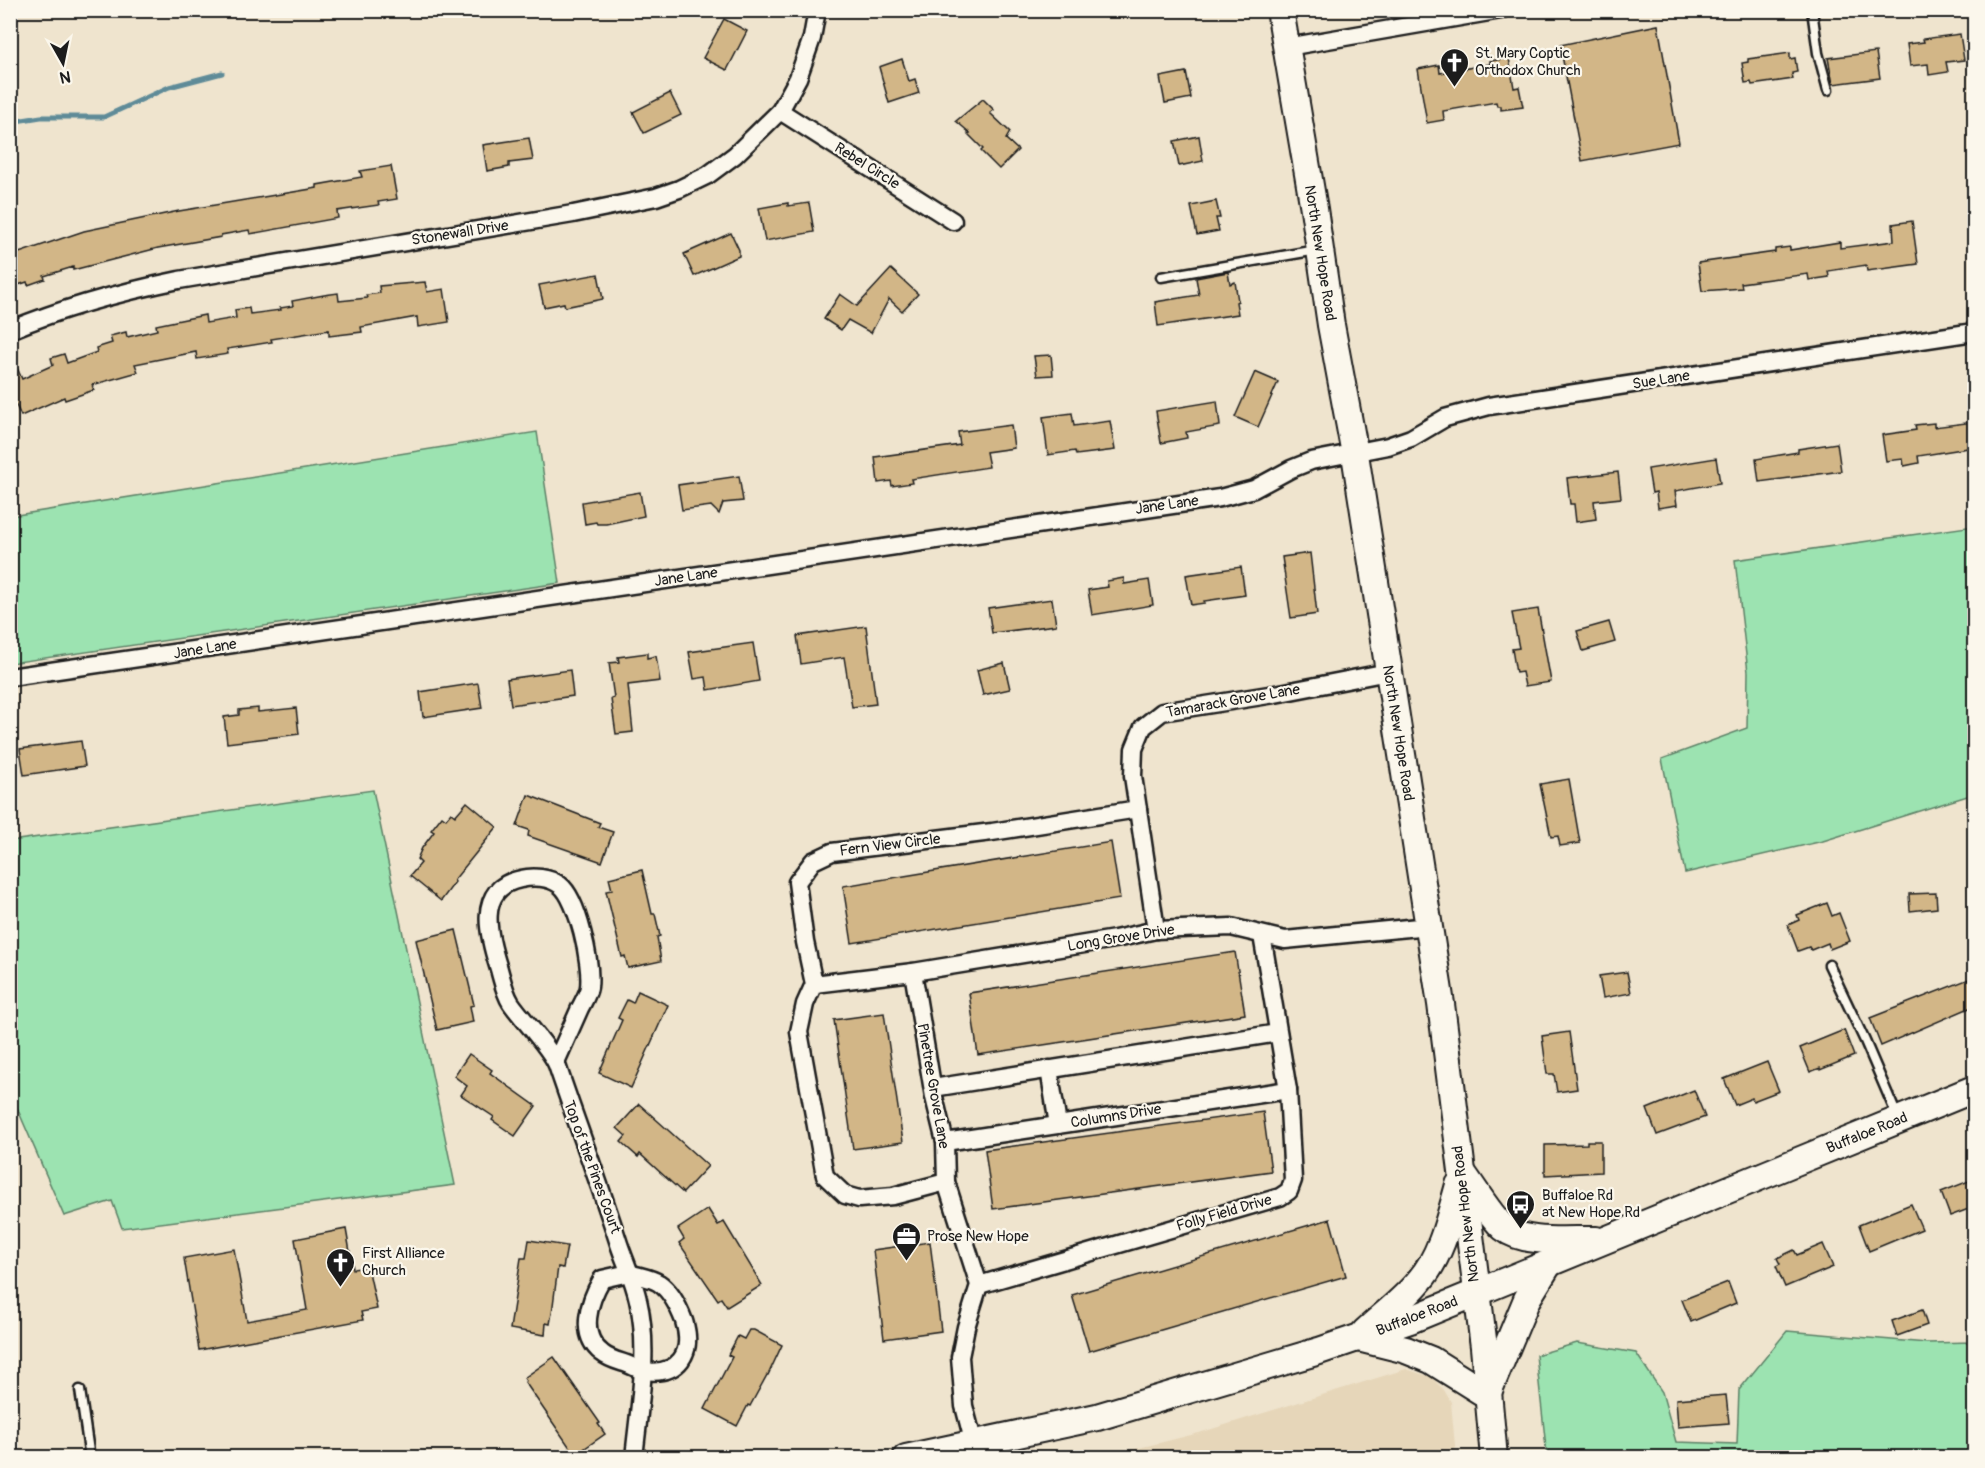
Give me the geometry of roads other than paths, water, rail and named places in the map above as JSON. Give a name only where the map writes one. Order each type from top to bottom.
[{"type":"main road","name":"North New Hope Road","points":[[1280,10],[1354,454],[1443,1014],[1484,1347],[1494,1458]]},
{"type":"main road","name":"Buffaloe Road","points":[[906,1458],[1097,1417],[1297,1358],[1419,1317],[1974,1089]]},
{"type":"main road","points":[[1462,1173],[1502,1227],[1512,1233],[1529,1239],[1607,1240]]},
{"type":"main road","points":[[1358,1338],[1420,1281],[1429,1268],[1446,1230],[1462,1173]]},
{"type":"main road","points":[[1358,1338],[1406,1350],[1431,1360],[1487,1395],[1527,1299],[1548,1264]]},
{"type":"street","name":"Stonewall Drive","points":[[10,330],[72,306],[179,280],[564,215],[656,197],[679,189],[708,175],[735,155],[780,111],[798,78],[812,38],[816,10]]},
{"type":"street","points":[[1287,47],[1501,10]]},
{"type":"street","name":"Rebel Circle","points":[[780,111],[953,221]]},
{"type":"street","name":"Sue Lane","points":[[1354,454],[1411,438],[1444,418],[1489,406],[1974,332]]},
{"type":"street","name":"Jane Lane","points":[[10,677],[1220,498],[1254,489],[1311,461],[1354,454]]},
{"type":"street","name":"Tamarack Grove Lane","points":[[1155,930],[1133,776],[1134,749],[1143,728],[1162,712],[1275,694],[1388,672]]},
{"type":"street","name":"Fern View Circle","points":[[814,984],[805,942],[797,882],[813,861],[832,852],[992,832],[1138,810]]},
{"type":"street","name":"Top of the Pines Court","points":[[556,1062],[589,989],[589,968],[578,918],[567,893],[558,884],[541,877],[524,878],[510,881],[493,897],[487,926],[509,1001],[556,1062],[563,1089],[604,1195],[638,1300],[643,1335],[634,1458]]},
{"type":"street","name":"Long Grove Drive","points":[[814,984],[913,972],[1115,939],[1155,930],[1231,927],[1285,940],[1429,926]]},
{"type":"street","name":"Folly Field Drive","points":[[979,1285],[1280,1197],[1289,1191],[1293,1180],[1288,1090],[1263,935]]},
{"type":"street","name":"Pinetree Grove Lane","points":[[913,972],[933,1088],[945,1142],[946,1182],[979,1285]]},
{"type":"street","points":[[814,984],[805,1004],[798,1032],[825,1176],[844,1195],[859,1199],[892,1196],[946,1182]]},
{"type":"street","points":[[933,1088],[1278,1033]]},
{"type":"street","points":[[1049,1070],[1058,1125]]},
{"type":"street","name":"Columns Drive","points":[[945,1142],[1288,1090]]},
{"type":"street","points":[[629,1273],[659,1282],[679,1308],[686,1332],[686,1355],[678,1365],[661,1372],[642,1371],[602,1354],[594,1346],[587,1329],[592,1294],[602,1279],[629,1273]]},
{"type":"street","points":[[974,1444],[964,1406],[960,1357],[966,1327],[979,1285]]},
{"type":"lane","points":[[1812,10],[1818,52],[1828,90]]},
{"type":"lane","points":[[1161,277],[1320,249]]},
{"type":"lane","points":[[1829,965],[1899,1120]]},
{"type":"lane","points":[[80,1390],[90,1458]]},
{"type":"waterway","points":[[10,122],[41,117],[104,117],[169,87],[222,73]]},
{"type":"place","name":"St. Mary Coptic Orthodox Church","points":[[1454,88]]},
{"type":"place","name":"Buffaloe Rd at New Hope Rd","points":[[1521,1230]]},
{"type":"place","name":"Prose New Hope","points":[[906,1262]]},
{"type":"place","name":"First Alliance Church","points":[[341,1288]]}]
